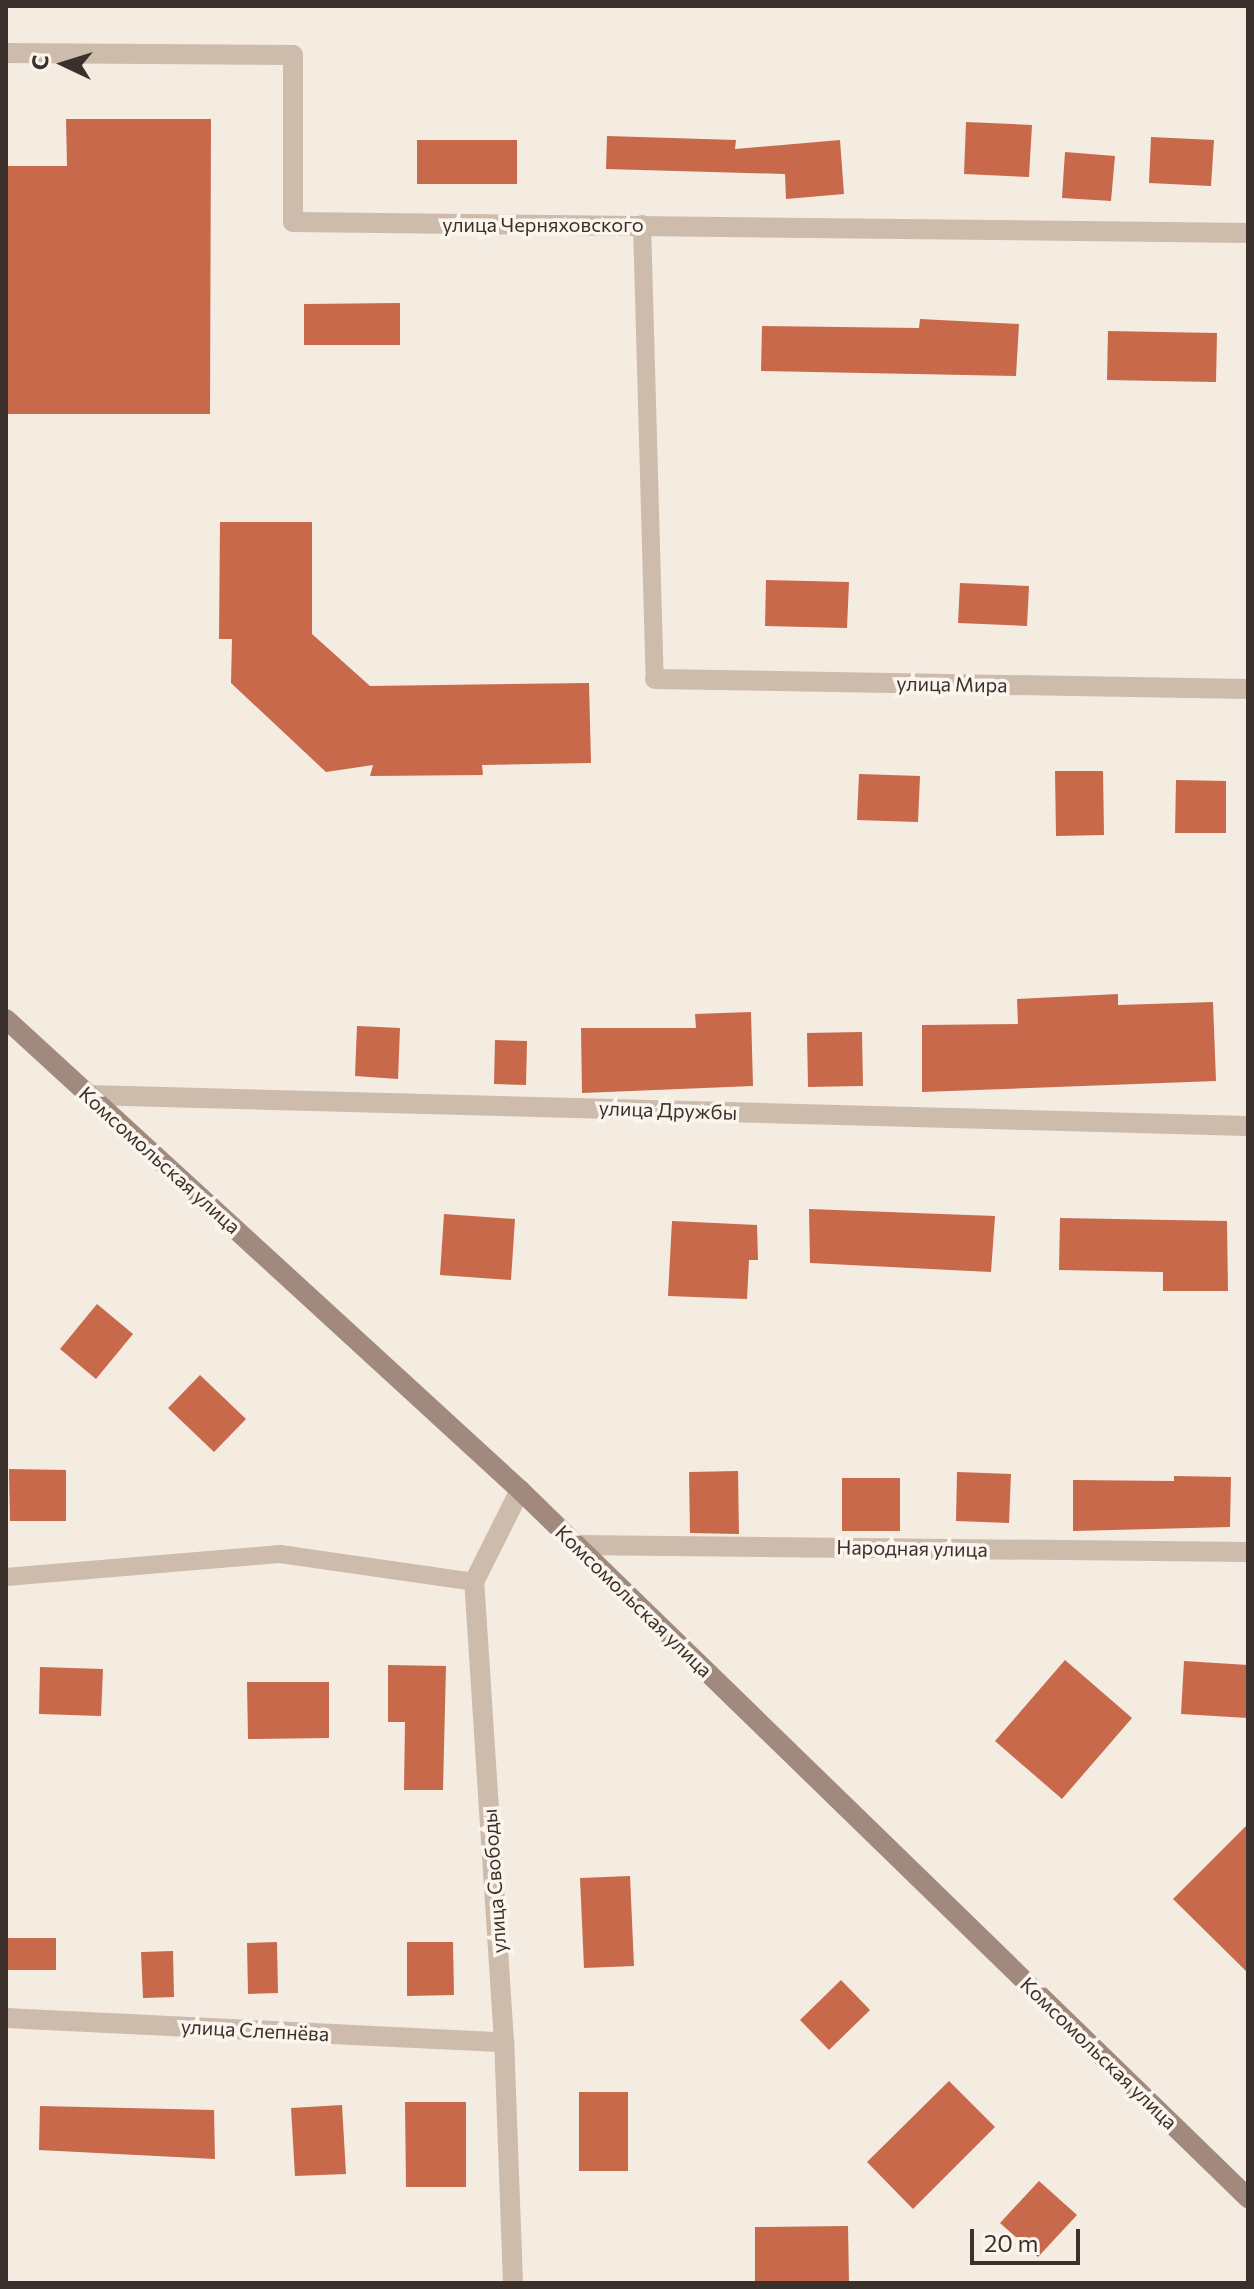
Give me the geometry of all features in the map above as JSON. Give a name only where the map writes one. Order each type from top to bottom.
[{"type":"main road","name":"Комсомольская улица","points":[[6,1019],[520,1490],[1248,2198]]},
{"type":"street","name":"улица Черняховского","points":[[6,53],[293,55],[293,222],[1248,233]]},
{"type":"street","name":"улица Мира","points":[[655,679],[1248,689]]},
{"type":"street","name":"улица Дружбы","points":[[89,1095],[1248,1126]]},
{"type":"street","points":[[474,1582],[520,1490]]},
{"type":"street","name":"Народная улица","points":[[575,1545],[1248,1552]]},
{"type":"street","name":"улица Свободы","points":[[474,1582],[504,2042],[513,2283]]},
{"type":"street","name":"улица Слепнёва","points":[[6,2018],[504,2042]]},
{"type":"lane","points":[[642,224],[655,679]]},
{"type":"lane","points":[[6,1577],[280,1554],[474,1582]]},
{"type":"building","points":[[66,119],[211,119],[210,414],[8,414],[6,166],[67,166]]},
{"type":"building","points":[[966,122],[1032,125],[1029,177],[964,174]]},
{"type":"building","points":[[607,136],[736,140],[735,149],[840,140],[844,194],[786,199],[785,174],[606,169]]},
{"type":"building","points":[[1151,137],[1214,140],[1211,186],[1149,183]]},
{"type":"building","points":[[417,140],[517,140],[517,184],[417,184]]},
{"type":"building","points":[[1065,152],[1115,156],[1111,201],[1062,198]]},
{"type":"building","points":[[400,303],[400,345],[304,345],[304,304]]},
{"type":"building","points":[[920,319],[1019,324],[1016,376],[761,371],[762,326],[919,328]]},
{"type":"building","points":[[1108,331],[1217,333],[1216,382],[1107,380]]},
{"type":"building","points":[[220,522],[312,522],[312,634],[370,686],[589,683],[591,763],[482,765],[483,775],[370,776],[373,765],[326,772],[231,683],[232,639],[219,639]]},
{"type":"building","points":[[766,580],[849,582],[847,628],[765,626]]},
{"type":"building","points":[[960,583],[1029,586],[1027,626],[958,623]]},
{"type":"building","points":[[1055,771],[1103,771],[1104,835],[1056,836]]},
{"type":"building","points":[[859,774],[920,776],[918,822],[857,820]]},
{"type":"building","points":[[1176,780],[1226,781],[1226,833],[1175,833]]},
{"type":"building","points":[[1118,994],[1118,1005],[1213,1002],[1216,1081],[922,1092],[922,1025],[1018,1024],[1017,999]]},
{"type":"building","points":[[751,1012],[753,1086],[582,1093],[581,1028],[696,1028],[695,1014]]},
{"type":"building","points":[[357,1026],[400,1028],[398,1079],[355,1076]]},
{"type":"building","points":[[862,1032],[863,1086],[808,1087],[807,1033]]},
{"type":"building","points":[[495,1040],[527,1041],[526,1085],[494,1084]]},
{"type":"building","points":[[809,1209],[995,1216],[991,1272],[810,1263]]},
{"type":"building","points":[[444,1214],[515,1219],[511,1280],[440,1275]]},
{"type":"building","points":[[1060,1218],[1227,1221],[1228,1291],[1163,1291],[1163,1272],[1059,1270]]},
{"type":"building","points":[[672,1221],[757,1225],[758,1260],[749,1260],[747,1299],[668,1296]]},
{"type":"building","points":[[97,1304],[133,1334],[96,1379],[60,1349]]},
{"type":"building","points":[[200,1375],[246,1419],[214,1452],[168,1408]]},
{"type":"building","points":[[9,1469],[66,1470],[66,1521],[10,1521]]},
{"type":"building","points":[[738,1471],[739,1534],[690,1533],[689,1472]]},
{"type":"building","points":[[957,1472],[1011,1474],[1009,1523],[956,1521]]},
{"type":"building","points":[[1174,1476],[1231,1477],[1230,1527],[1073,1531],[1073,1480],[1174,1481]]},
{"type":"building","points":[[842,1478],[900,1478],[900,1531],[842,1531]]},
{"type":"building","points":[[1065,1660],[1132,1718],[1062,1799],[995,1741]]},
{"type":"building","points":[[1184,1661],[1248,1665],[1248,1718],[1181,1714]]},
{"type":"building","points":[[388,1665],[446,1666],[443,1790],[404,1790],[405,1722],[388,1722]]},
{"type":"building","points":[[40,1667],[103,1669],[101,1716],[39,1714]]},
{"type":"building","points":[[247,1682],[329,1682],[329,1738],[248,1739]]},
{"type":"building","points":[[1248,1824],[1248,1973],[1173,1899]]},
{"type":"building","points":[[630,1876],[634,1966],[584,1968],[580,1878]]},
{"type":"building","points":[[6,1938],[56,1938],[56,1970],[6,1970]]},
{"type":"building","points":[[277,1942],[278,1993],[248,1994],[247,1943]]},
{"type":"building","points":[[407,1942],[453,1942],[454,1995],[407,1996]]},
{"type":"building","points":[[173,1951],[174,1997],[143,1998],[141,1952]]},
{"type":"building","points":[[841,1980],[870,2010],[829,2050],[800,2020]]},
{"type":"building","points":[[949,2081],[995,2127],[913,2209],[867,2162]]},
{"type":"building","points":[[579,2092],[628,2092],[628,2171],[579,2171]]},
{"type":"building","points":[[405,2102],[466,2102],[466,2187],[406,2187]]},
{"type":"building","points":[[342,2105],[346,2174],[295,2176],[291,2108]]},
{"type":"building","points":[[40,2106],[214,2110],[215,2159],[39,2150]]},
{"type":"building","points":[[1039,2181],[1077,2215],[1038,2257],[1000,2223]]},
{"type":"building","points":[[848,2226],[849,2283],[755,2283],[755,2227]]}]
